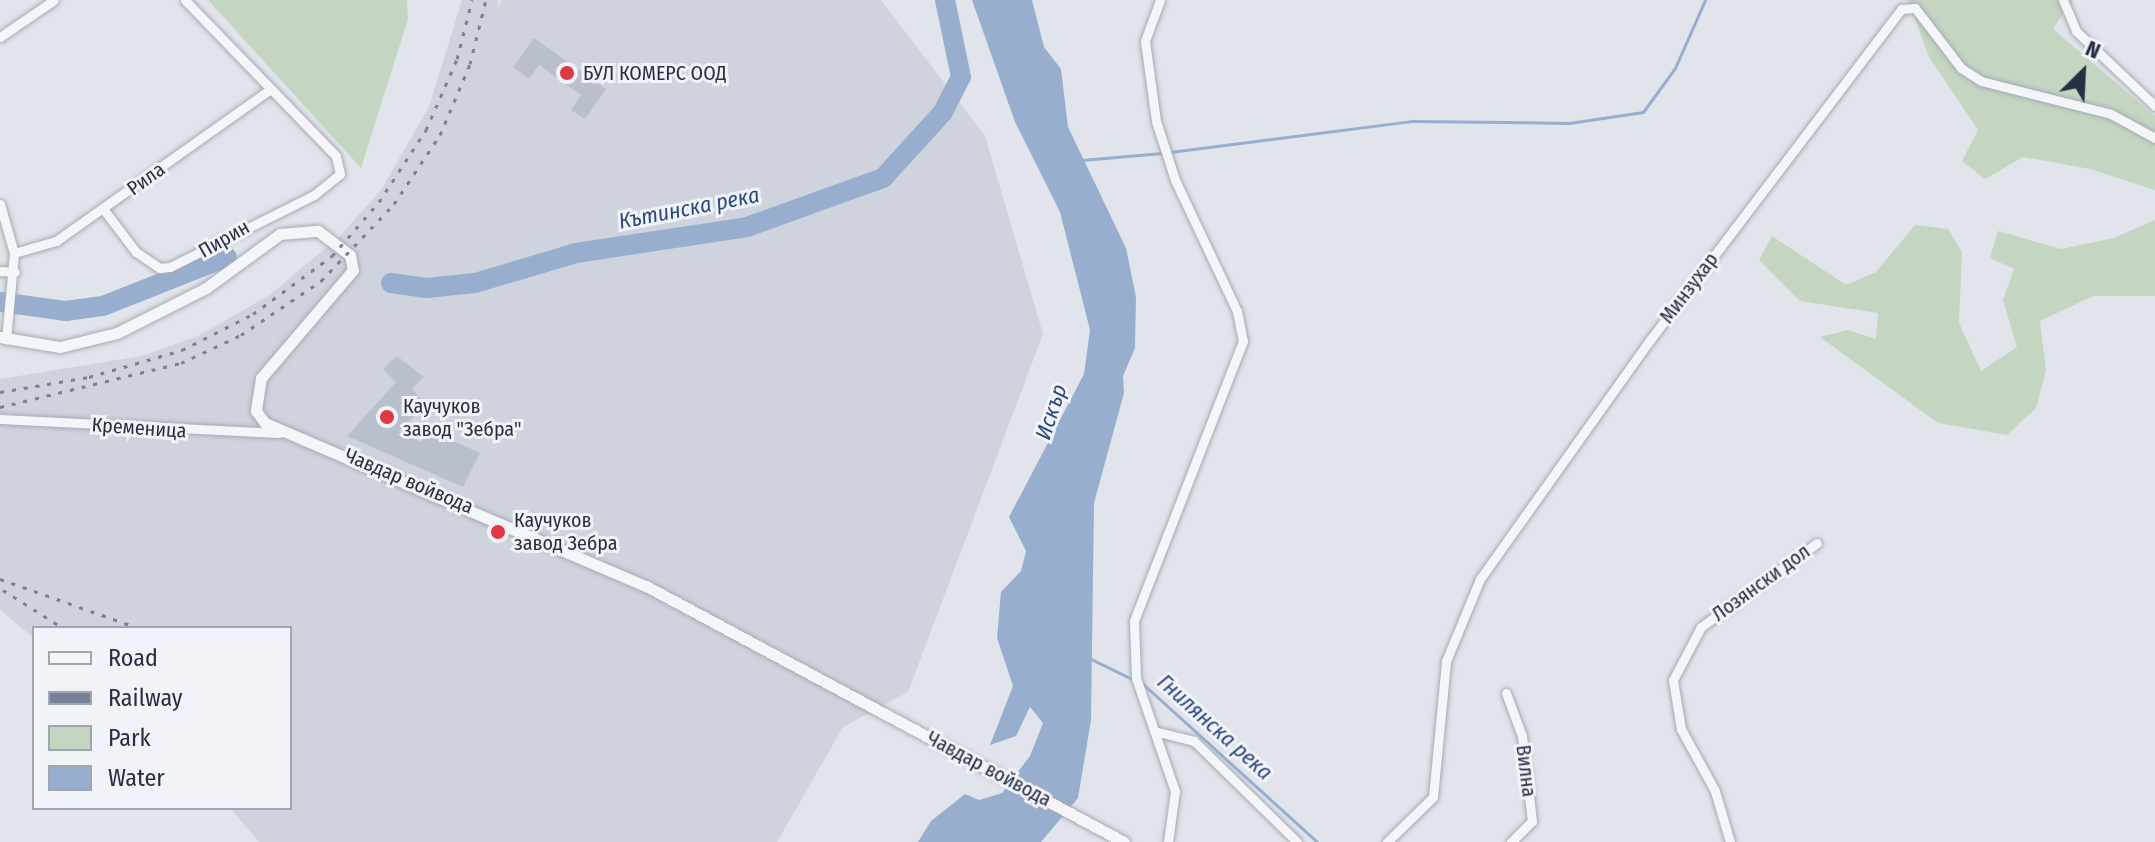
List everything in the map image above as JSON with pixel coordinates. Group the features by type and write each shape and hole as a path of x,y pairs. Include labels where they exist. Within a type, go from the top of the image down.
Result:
{"street":[{"path":"0,37 54,0"},
{"path":"185,0 269,90"},
{"path":"1160,0 1149,22 1145,66 1160,137 1167,161 1237,311 1243,341 1137,606 1133,652 1154,731 1175,791 1168,842"},
{"path":"2063,0 2076,31 2155,106"},
{"name":"Минзухар","path":"1387,842 1433,797 1446,661 1480,579 1650,340 1901,9 1915,8 1961,68 1981,81 2111,114 2155,138"},
{"name":"Пирин","path":"104,210 136,252 149,263 170,267 326,188 340,174 336,156 269,90"},
{"name":"Рила","path":"14,253 56,241 104,210 269,90"},
{"path":"0,204 14,253 15,272 11,312 3,339 60,347 117,333 180,304 280,234 318,231 341,245 353,270 261,378 256,411 279,433"},
{"path":"0,271 15,272"},
{"name":"Кременица","path":"0,419 279,433"},
{"name":"Чавдар войвода","path":"279,433 368,463 564,548 905,723 1124,842"},
{"name":"Лозянски дол","path":"1732,841 1715,791 1673,707 1673,680 1701,627 1817,543"},
{"name":"Вилна","path":"1506,693 1522,736 1532,821 1511,842"},
{"path":"1154,731 1194,741 1297,842"}],"shaded area":[{"path":"462,0 498,0 498,9 501,0 881,0 985,136 1043,334 908,692 843,727 777,842 259,842 232,810 292,810 292,626 32,626 32,636 0,610 0,423 14,413 0,414 0,379 142,356 198,336 271,294 340,236 381,190 429,107"}],"green space":[{"path":"208,0 407,0 408,19 361,168"},
{"path":"1908,0 2073,0 2053,29 2155,116 2155,190 2090,169 2023,157 1985,179 1962,161 1978,130 1929,57"},
{"path":"2155,220 2155,296 2093,296 2040,321 2046,370 2036,408 2007,435 1938,423 1820,337 1848,330 1876,339 1878,313 1800,301 1759,260 1772,236 1846,285 1876,272 1915,225 1948,229 1962,252 1959,323 1981,371 2017,347 2003,300 2014,269 1990,258 1998,231 2061,249 2114,238"}],"water":[{"path":"972,0 1032,0 1044,47 1061,69 1068,127 1126,248 1136,297 1135,348 1123,376 1124,393 1094,503 1091,720 1078,798 1041,842 918,842 931,821 965,794 979,800 1002,793 1030,756 1043,723 1030,707 1016,736 990,745 1013,686 997,638 1001,592 1021,571 1026,551 1009,517 1084,374 1090,330 1060,212 1015,122"}],"building":[{"name":"БУЛ КОМЕРС ООД","path":"534,38 606,89 585,119 571,110 581,95 539,65 529,79 513,67"},
{"name":"Каучуков завод \"Зебра\"","path":"397,356 424,377 412,389 426,405 399,431 421,442 427,429 480,453 463,487 347,436 396,382 383,369"}],"waterway":[{"name":"Кътинска река","path":"391,283 427,288 475,283 576,253 747,227 883,178 943,112 961,77 945,0"},
{"path":"1170,152 1413,121 1569,123 1643,112 1675,68 1705,0"},
{"path":"1082,160 1162,153"},
{"name":"Кътинска река","path":"0,302 66,311 103,306 227,257"},
{"name":"Гнилянска река","path":"1089,658 1132,679"},
{"name":"Гнилянска река","path":"1143,684 1317,842"}],"railway":[{"path":"0,392 89,377 182,350 253,314 332,256 379,202 426,130 457,59 472,0"},
{"path":"0,407 181,363 241,335 321,281 394,204 440,135 470,64 486,0"},
{"path":"0,579 132,626"},
{"path":"3,590 60,626"}],"place":[{"name":"БУЛ КОМЕРС ООД","path":"567,73"},
{"name":"Каучуков завод \"Зебра\"","path":"387,417"},
{"name":"Каучуков завод Зебра","path":"498,532"}],"water label":[{"name":"Искър","path":"1051,412"}]}
